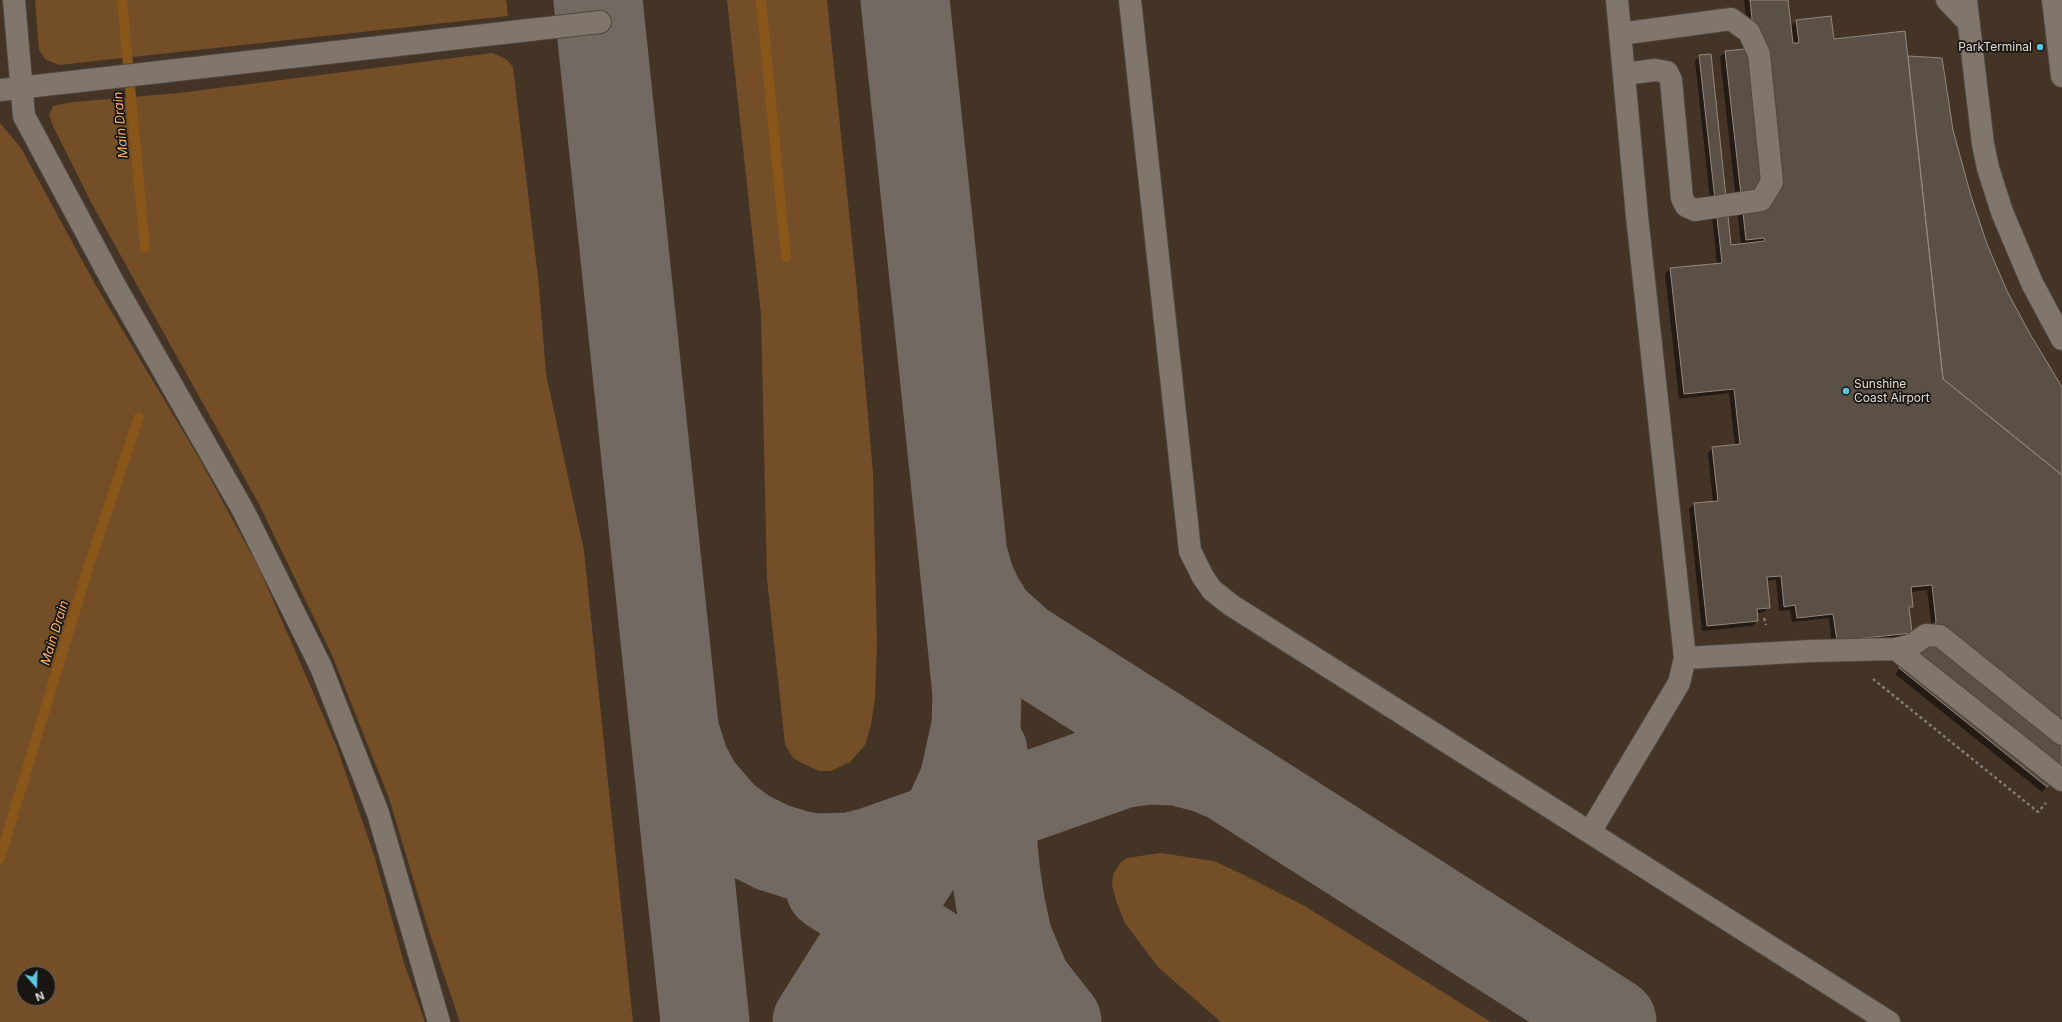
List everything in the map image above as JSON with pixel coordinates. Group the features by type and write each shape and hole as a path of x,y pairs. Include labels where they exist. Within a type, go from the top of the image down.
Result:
{"street":[{"path":"14,0 24,116 114,284 242,510 321,667 378,813 438,1022"},
{"path":"1130,0 1190,551 1203,577 1212,590 1231,605 1889,1022"},
{"path":"1590,832 1679,683 1685,658 1637,216 1617,0"},
{"path":"1947,0 1968,22"},
{"path":"1966,0 1988,168 2008,226 2032,282 2062,339"},
{"path":"2053,0 2062,76"},
{"path":"1620,34 1731,19 1749,32 1759,54 1772,182 1761,200 1695,210 1686,206 1682,198 1671,80 1667,72 1656,70 1624,74"},
{"path":"0,90 600,22"},
{"path":"1685,658 1896,649 1912,645 1926,635 1940,636 2062,734"},
{"path":"1896,649 2057,789"}],"path":[{"path":"1764,618 1770,654"},
{"path":"1868,674 2038,812 2057,789"}],"shaded area":[{"name":"Sunshine Coast Airport","path":"0,0 2062,0 2062,1022 0,1022"},
{"path":"35,0 506,0 508,16 59,65 46,60 39,50"},
{"path":"727,0 827,0 856,280 873,473 877,646 875,699 871,725 865,745 850,762 831,771 819,771 798,761 792,757 785,744 767,579 761,315"},
{"path":"492,53 506,59 513,67 539,286 546,374 584,551 633,1022 460,1022 427,925 389,798 332,655 259,504 92,204 49,115 53,106 73,102 179,93"},
{"path":"0,123 21,148 95,284 199,458 259,568 336,745 375,858 404,963 425,1022 0,1022"},
{"path":"1160,853 1214,861 1303,905 1491,1022 1221,1022 1158,967 1125,923 1117,903 1112,886 1113,875 1120,863 1127,858"}],"building":[{"name":"Sunshine Coast Airport","path":"1750,0 1788,0 1793,43 1799,43 1796,20 1831,16 1834,39 1905,31 1943,379 2062,475 2062,769 2047,787 1899,668 1936,622 1932,585 1911,587 1913,607 1909,607 1912,633 1837,641 1833,614 1797,618 1795,605 1784,607 1781,576 1767,577 1770,608 1757,609 1758,621 1707,626 1694,503 1718,501 1712,447 1740,444 1734,389 1684,394 1670,268 1722,263 1699,55 1711,54 1731,245 1765,241 1764,238 1746,240 1725,51 1755,48"},
{"path":"1908,56 1942,58 1953,130 1971,196 1987,244 2007,291 2030,334 2062,387 2062,475 1943,379"}],"waterway":[{"name":"Main Drain","path":"122,0 145,247"},
{"path":"761,0 786,257"},
{"name":"Main Drain","path":"0,858 88,568 139,417"}],"taxiway":[{"path":"598,0 705,1022"},
{"path":"817,1022 951,810 964,781 976,726 977,694 905,0"},
{"path":"964,559 970,580 991,619 1020,645 1612,1022"},
{"path":"677,739 685,764 698,788 724,818 746,834 772,847 797,855 816,858 851,857 871,852 1121,764 1148,760 1177,761 1208,769 1222,775"},
{"path":"983,752 996,875 1008,939 1027,984 1057,1022"},
{"path":"830,887 1044,1022"},
{"path":"862,1022 888,1013 937,1004 970,1005 998,1009 1028,1018"}],"place":[{"name":"ParkTerminal","path":"2040,47"},
{"name":"Sunshine Coast Airport","path":"1846,391"}]}
